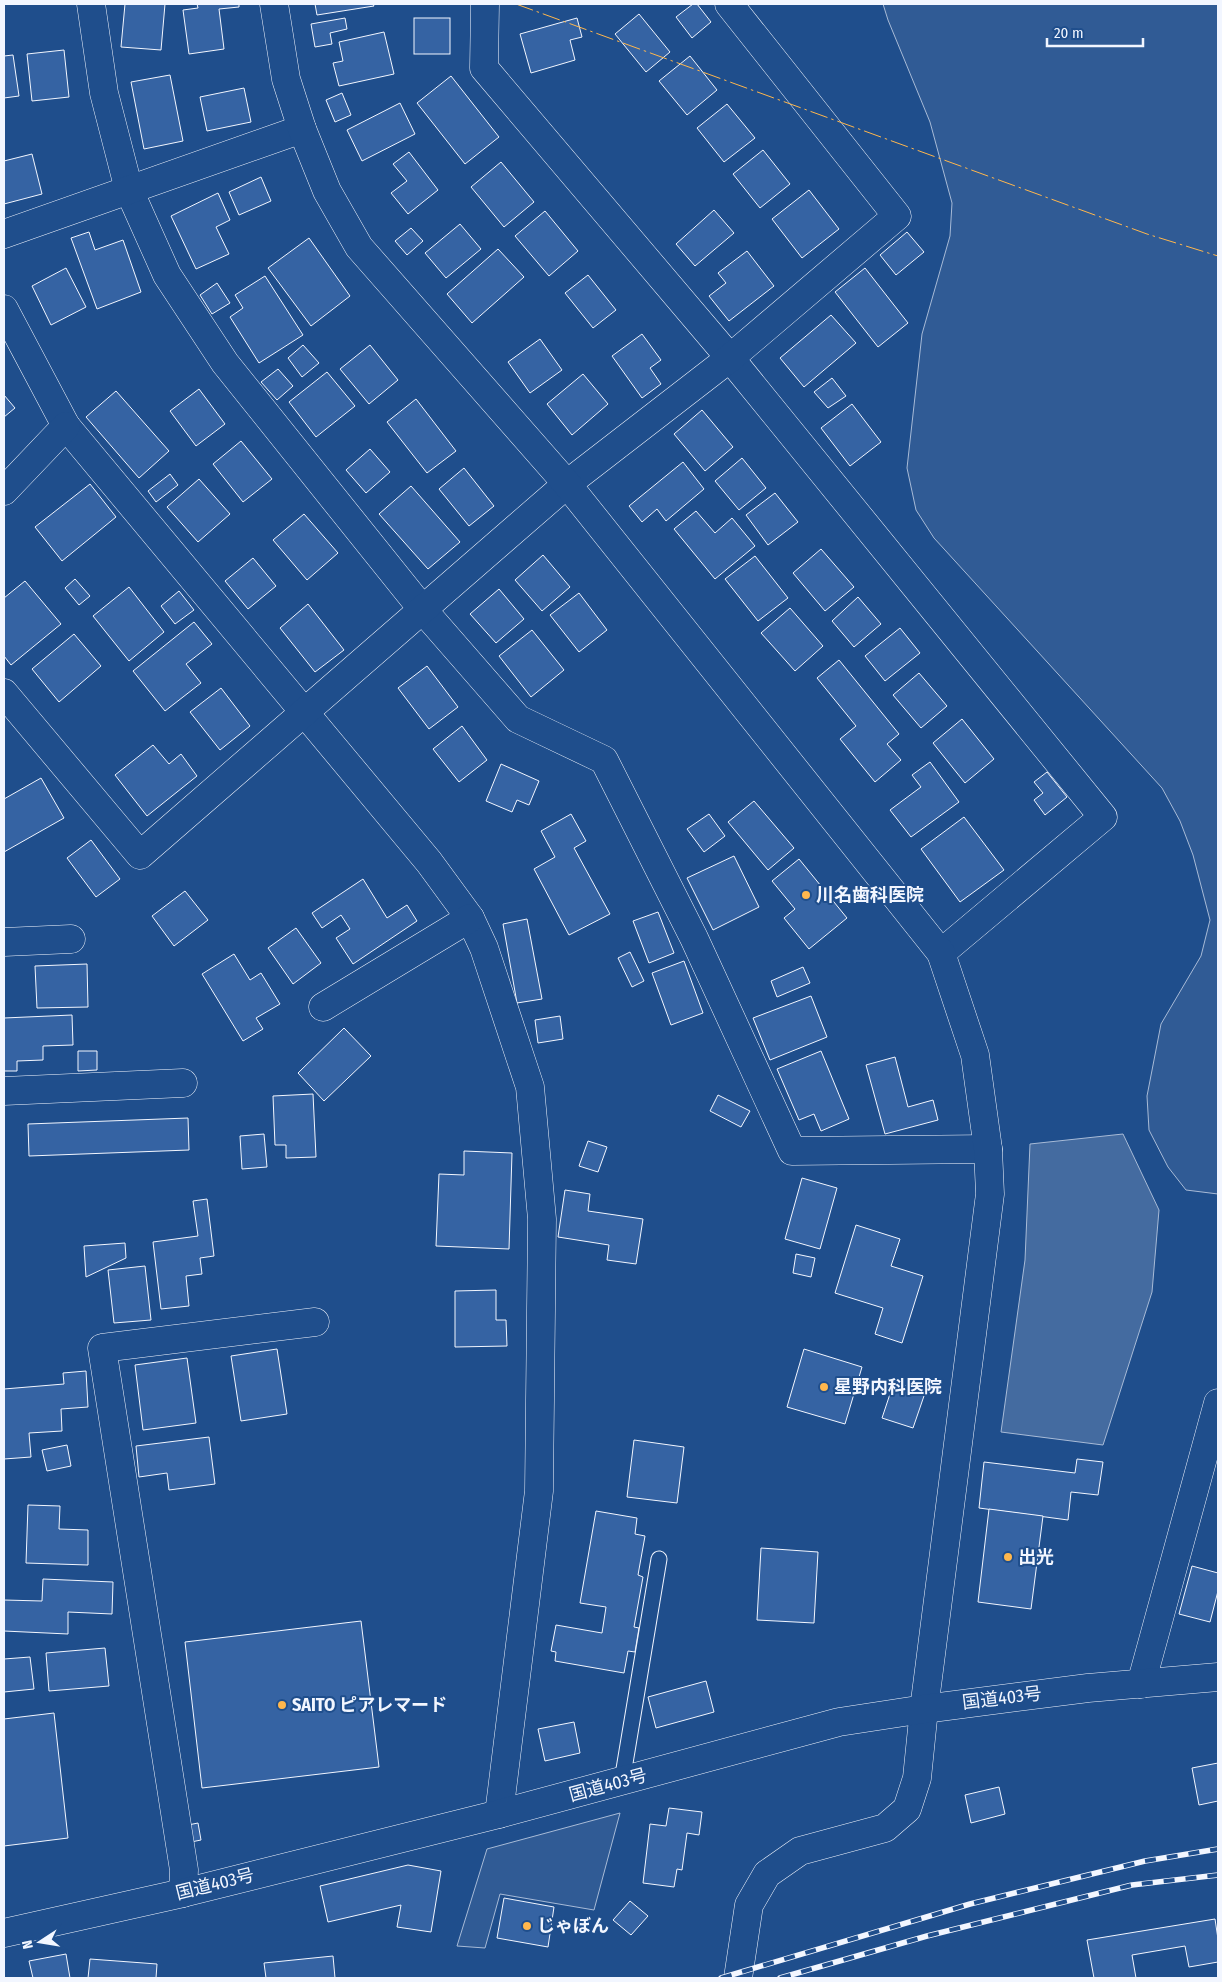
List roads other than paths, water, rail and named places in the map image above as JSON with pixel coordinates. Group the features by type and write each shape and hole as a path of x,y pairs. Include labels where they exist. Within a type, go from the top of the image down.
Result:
{"main road":[{"path":"91,4 104,93 128,190 167,275 225,364 423,610 518,719 604,760 694,938 792,1151 988,1150"},
{"path":"274,4 286,79 302,129 327,191 359,247 568,484 941,953 975,1055 988,1150 990,1194 924,1708 917,1778 907,1809 886,1828 800,1851 767,1874 750,1904 738,1978"},
{"path":"485,4 484,68 730,358 1103,817 941,953"},
{"path":"4,693 140,855 568,484 730,358 897,216 729,4"},
{"path":"4,234 302,129"},
{"path":"4,309 66,426 429,862 470,918 484,948 530,1087 542,1220 539,1491 499,1814"},
{"path":"4,491 66,426"},
{"path":"324,1007 470,918"},
{"path":"4,942 71,939"},
{"path":"4,1091 184,1083"},
{"path":"183,1892 184,1870 102,1348 315,1322"},
{"path":"1141,1684 1218,1403"},
{"name":"国道403号","path":"4,1934 499,1814 839,1722 924,1708 1088,1688 1218,1677"}],"lane":[{"path":"622,1781 659,1559"}],"railway":[{"path":"721,1978 970,1904 1145,1861 1218,1849"},
{"path":"780,1978 927,1936 1132,1885 1218,1875"}],"place":[{"name":"川名歯科医院","path":"806,895"},
{"name":"星野内科医院","path":"824,1387"},
{"name":"出光","path":"1008,1557"},
{"name":"SAITO ピアレマード","path":"282,1705"},
{"name":"じゃぼん","path":"527,1926"}]}
